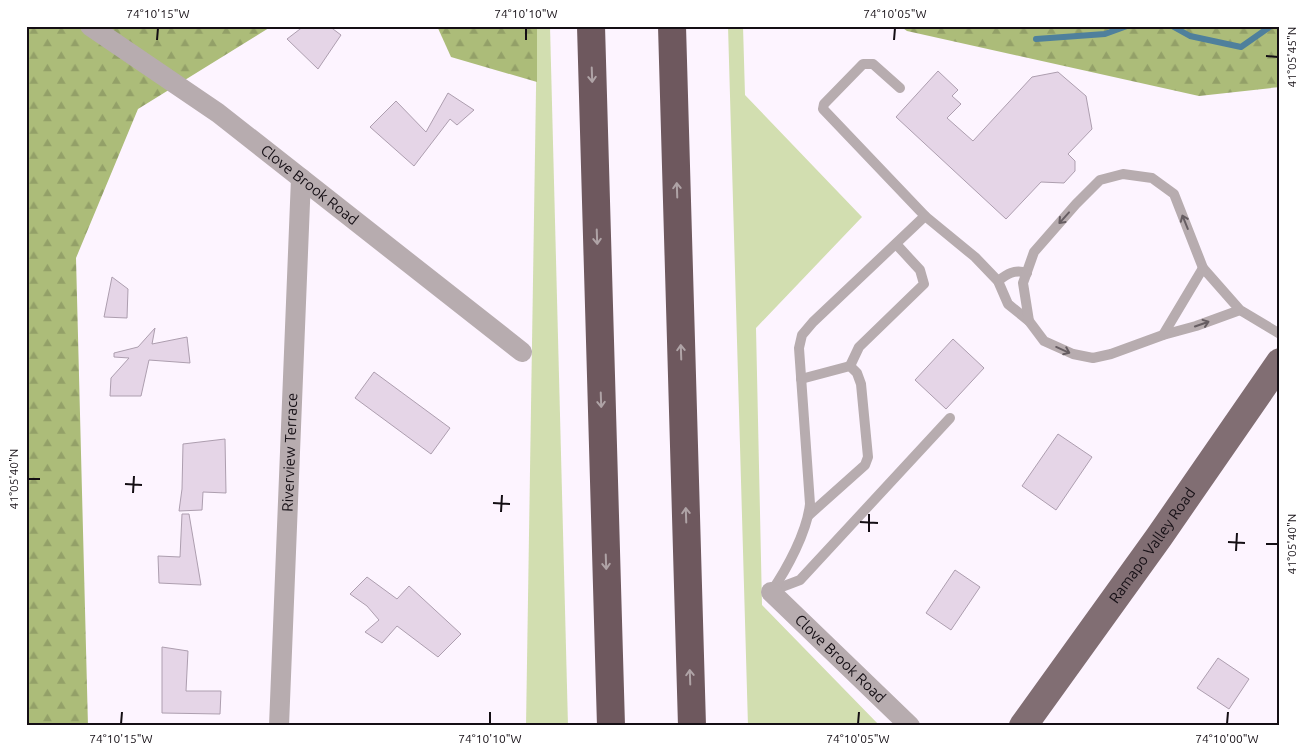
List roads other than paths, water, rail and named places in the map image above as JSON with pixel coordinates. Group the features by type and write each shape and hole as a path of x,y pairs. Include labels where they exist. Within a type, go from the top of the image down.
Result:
{"highway":[{"path":"591,26 611,726"},
{"path":"672,26 692,726"}],"main road":[{"name":"Ramapo Valley Road","path":"1023,726 1159,537 1280,362"}],"street":[{"name":"Clove Brook Road","path":"90,26 218,113 522,352"},
{"name":"Riverview Terrace","path":"278,726 301,178"},
{"name":"Clove Brook Road","path":"770,592 910,726"}],"lane":[{"path":"900,88 873,64 863,64 824,104 823,109 925,216 975,257 998,281 1008,304 1029,321 1044,341 1073,354 1093,358 1111,354 1240,310"},
{"path":"1029,321 1023,283 1034,252 1100,180 1123,174 1152,178 1174,194 1203,268 1240,310 1280,334"},
{"path":"770,592 784,573 809,515 810,504 801,379 800,348 802,334 925,216"},
{"path":"801,379 850,366 860,347 924,284 920,270 896,244"},
{"path":"1163,335 1203,268"},
{"path":"998,281 1010,272 1020,270 1027,273"},
{"path":"809,515 865,465 868,457 861,384 857,373 850,366"},
{"path":"770,592 800,580 950,418"}],"waterway":[{"path":"1036,39 1105,34 1127,26"},
{"path":"1172,26 1190,36 1241,47 1271,26"}]}
